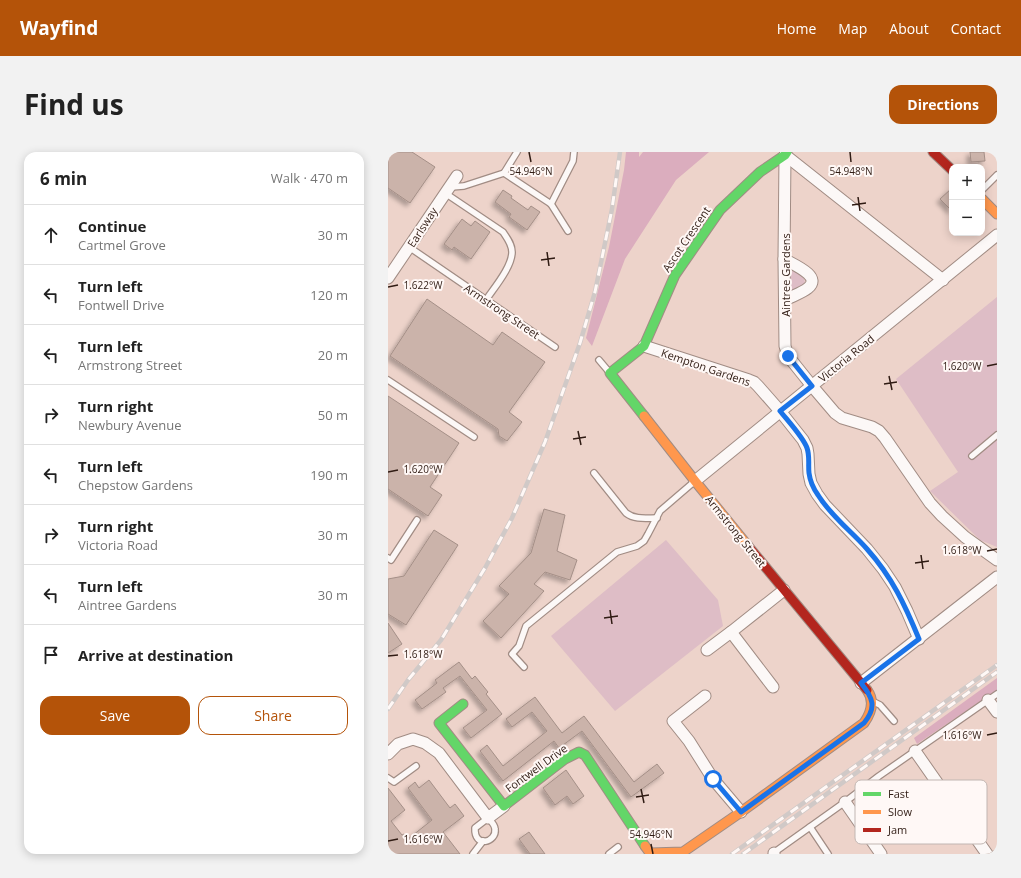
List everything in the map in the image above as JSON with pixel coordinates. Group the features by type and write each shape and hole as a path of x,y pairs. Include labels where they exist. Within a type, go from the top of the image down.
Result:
{"street":[{"path":"933,152 949,167"},
{"path":"786,154 943,280"},
{"name":"Aintree Gardens","path":"786,154 784,260 786,351 788,356 835,414 842,418 872,427 879,431 930,503 965,537 997,560"},
{"name":"Ascot Crescent","path":"610,373 644,346 675,274 720,210 760,172 786,154"},
{"name":"Earlsway","path":"388,278 457,176"},
{"path":"983,200 997,214"},
{"name":"Victoria Road","path":"695,481 997,235"},
{"path":"784,260 807,271 812,280 811,285 808,288 785,300"},
{"name":"Kempton Gardens","path":"644,346 749,380 758,386 803,440 807,448 809,474 817,494 825,505 867,549 883,569 895,587 919,639"},
{"name":"Armstrong Street","path":"610,373 695,481 870,693 872,701"},
{"path":"861,683 997,577"},
{"path":"707,650 784,590"},
{"path":"731,632 773,687"},
{"path":"704,696 673,721 689,741 713,779 741,812"},
{"path":"993,697 997,712"},
{"name":"Fontwell Drive","path":"463,704 439,723 504,806 565,759 578,752 585,755 650,853 683,852 864,723 871,712 872,701"},
{"path":"388,754 398,744 413,739 425,743 439,753 488,818 504,806"},
{"path":"915,751 935,780"},
{"path":"845,802 855,816"},
{"path":"874,844 881,854"},
{"path":"980,844 987,854"}],"lane":[{"path":"447,190 504,173 517,152"},
{"path":"551,204 573,161 574,152"},
{"path":"504,173 551,204 568,231"},
{"path":"985,187 997,174"},
{"path":"447,190 503,232 509,241 512,252 509,265 486,300"},
{"name":"Armstrong Street","path":"409,247 556,348"},
{"name":"Armstrong Street","path":"599,360 610,373"},
{"path":"388,380 474,437"},
{"path":"972,456 997,435"},
{"path":"594,473 626,513 631,517 657,518"},
{"path":"524,667 512,654 519,646 526,626 617,552 637,546 644,541 660,511 695,481"},
{"path":"388,558 391,560 417,520"},
{"path":"874,780 993,697"},
{"path":"872,701 880,706 894,721"},
{"path":"388,778 394,782 416,766"},
{"path":"773,854 855,794"},
{"path":"488,818 494,825 495,834 490,839 483,841 478,840 476,836 476,828 488,818"},
{"path":"810,827 828,854"},
{"path":"473,854 483,841"},
{"path":"609,854 618,847"}],"shaded area":[{"path":"626,152 639,152 639,157 643,152 709,152 676,180 625,259 592,346 586,338 609,247 624,170"},
{"path":"794,268 803,275 805,283 799,288 788,292 788,271"},
{"path":"997,297 997,547 980,540 930,491 958,472 896,379"},
{"path":"666,540 718,600 723,626 615,711 551,636"},
{"path":"997,678 997,690 917,744 914,738"}],"building":[{"path":"388,152 412,152 435,167 410,203 388,188"},
{"path":"970,152 984,152 985,161 971,162"},
{"path":"503,190 512,196 511,198 528,210 531,206 540,212 527,230 509,217 511,214 495,202"},
{"path":"949,191 949,208 940,199"},
{"path":"462,219 471,226 475,221 490,232 471,259 454,247 452,250 444,244"},
{"path":"427,299 493,345 502,332 545,362 509,412 522,422 507,441 499,436 498,429 390,356"},
{"path":"388,396 459,443 430,487 442,495 428,516 388,489"},
{"path":"544,509 565,515 557,551 577,560 570,580 545,572 534,584 544,591 501,638 483,621 509,594 499,586 531,553"},
{"path":"434,530 458,545 406,625 388,614 388,579 404,576"},
{"path":"388,623 402,644 388,653"},
{"path":"459,662 472,679 475,676 488,692 486,694 502,714 471,738 463,728 487,710 460,676 443,688 446,692 422,709 415,700 437,683 435,680"},
{"path":"535,697 562,733 584,716 634,782 657,764 664,773 631,797 582,731 559,748 554,741 503,781 480,751 487,745 503,766 547,731 532,712 512,727 506,719"},
{"path":"566,770 584,796 573,804 567,796 555,805 543,788"},
{"path":"429,780 450,808 455,804 464,816 443,832 460,854 388,854 388,788 405,810 391,821 402,835 404,834 408,839 432,820 408,788 415,782 419,788"},
{"path":"529,832 545,854 530,854 519,839"}],"railway":[{"path":"388,709 408,680 441,640 485,568 512,518 545,442 580,343 595,292 612,209 620,152"},
{"path":"732,854 997,665"},
{"path":"743,854 997,672"}],"traffic: fast":[{"path":"644,416 610,373 644,346 675,275 720,210 760,172 785,155 787,152"},
{"path":"463,704 439,723 504,806 565,759 579,752 585,755 645,846"}],"traffic: slow":[{"path":"983,200 997,214"},
{"path":"644,416 748,546"},
{"path":"645,846 650,853 683,852 741,812 864,723 869,715 871,707 871,698 867,690"}],"traffic: jam":[{"path":"933,152 949,167"},
{"path":"748,546 867,690"}],"route":[{"path":"713,779 741,812 864,723 871,712 872,701 870,693 861,683 919,639 895,587 883,569 867,549 825,505 817,494 809,474 807,448 803,440 780,411 812,386 788,356"}]}
